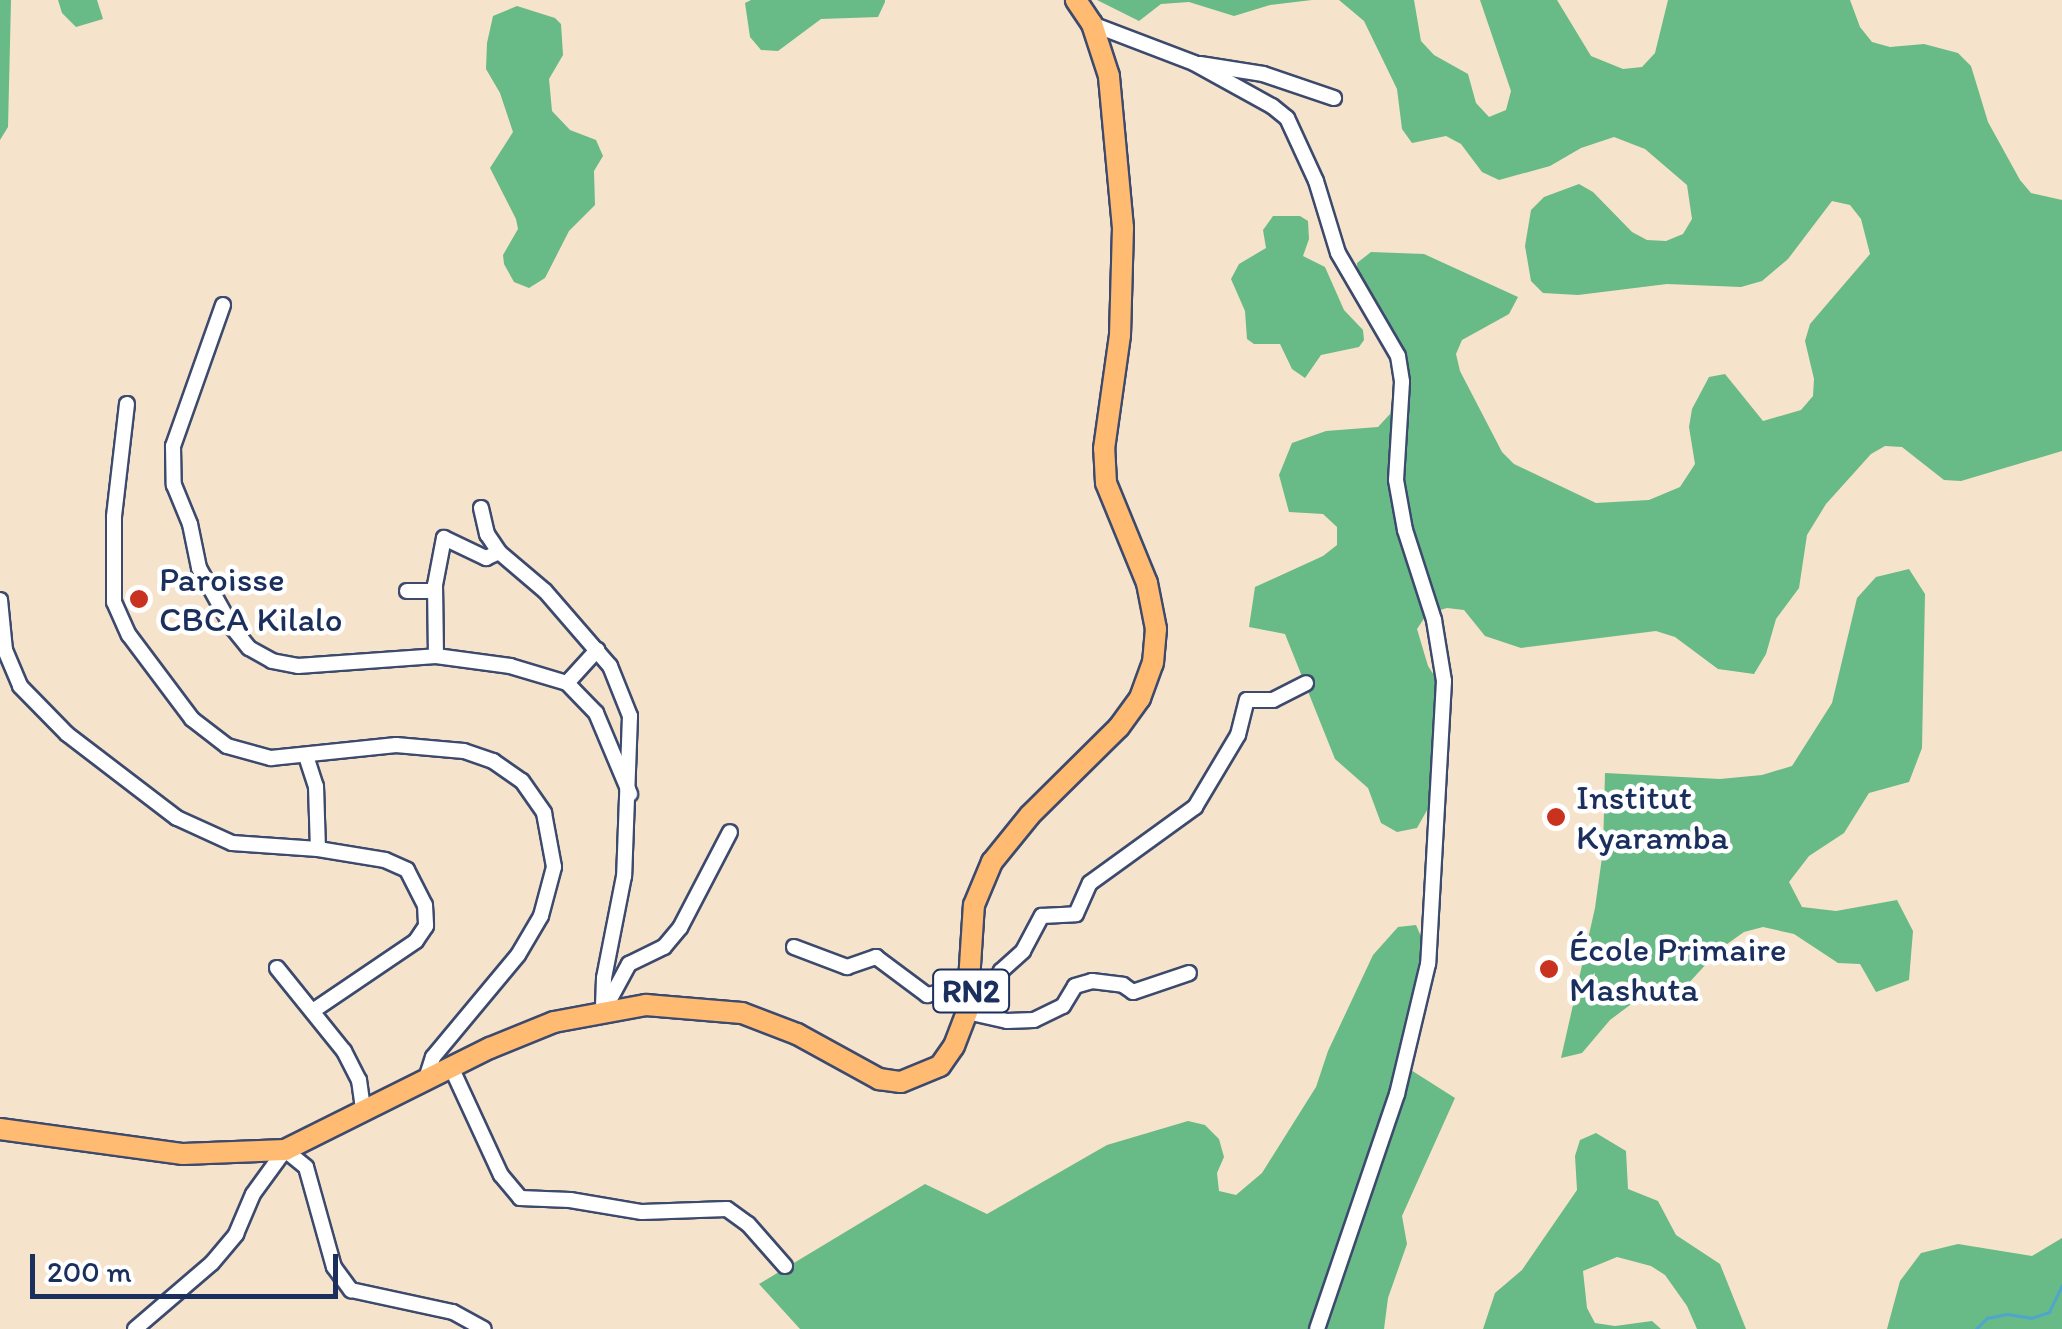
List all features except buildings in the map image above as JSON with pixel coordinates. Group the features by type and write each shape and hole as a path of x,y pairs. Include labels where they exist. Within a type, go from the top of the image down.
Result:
{"highway":[{"name":"RN2","path":"0,1129 182,1154 285,1150 451,1067 554,1022 646,1005 742,1013 797,1034 879,1079 901,1082 940,1066 954,1046 967,1012 972,984 974,904 992,862 1030,814 1118,727 1140,698 1154,664 1156,629 1146,583 1106,483 1104,450 1120,335 1123,228 1109,76 1092,24 1076,0"}],"street":[{"path":"1092,24 1194,63 1272,106 1296,129 1338,253 1398,356 1402,382 1396,480 1406,530 1434,620 1444,681 1428,964 1398,1094 1317,1329"},
{"path":"1194,63 1263,74 1334,98"},
{"path":"223,305 173,446 174,485 190,524 199,568 213,598 250,648 272,661 298,666 436,656 510,666 567,683 596,714 630,794"},
{"path":"127,404 114,517 113,585 120,618 177,703 209,734 249,755 306,756 396,745 464,751 493,762 522,781 544,813 554,867 542,916 518,955 433,1058 426,1079"},
{"path":"481,508 487,534 499,552 544,591 598,650 623,690 630,716 630,794 618,922 604,978 604,1012"},
{"path":"436,656 435,591 444,538 486,558 499,552"},
{"path":"406,591 435,591"},
{"path":"0,600 10,668 20,686 68,734 203,833 268,848 318,849 385,860 406,870 420,888 426,926 391,962 314,1010"},
{"path":"567,683 598,650"},
{"path":"967,1012 991,994 1000,971 1023,952 1042,916 1076,914 1090,883 1195,807 1238,735 1247,700 1273,700 1306,683"},
{"path":"306,756 316,786 318,849"},
{"path":"604,1012 629,964 664,947 680,928 692,897 730,832"},
{"path":"684,880 692,897"},
{"path":"794,947 847,967 876,957 927,995 972,984"},
{"path":"277,968 314,1010 359,1080 363,1110"},
{"path":"967,1012 1008,1021 1034,1020 1063,1006 1075,986 1092,981 1123,985 1133,992 1189,973"},
{"path":"451,1067 468,1113 501,1175 520,1198 570,1200 642,1212 727,1209 748,1224 784,1266"},
{"path":"135,1329 212,1264 236,1234 252,1194 285,1150 306,1167 334,1267 352,1290 453,1312 484,1329"}],"green space":[{"path":"0,0 11,0 8,127 0,140"},
{"path":"58,0 97,0 103,19 76,27 62,13"},
{"path":"1097,0 1312,0 1270,5 1234,16 1189,2 1161,4 1139,21"},
{"path":"1339,0 1414,0 1421,41 1434,55 1468,74 1476,103 1489,117 1506,110 1511,91 1480,0 1557,0 1591,56 1623,69 1642,67 1655,53 1668,0 1850,0 1860,27 1872,42 1890,47 1924,44 1958,53 1971,66 1988,122 2020,180 2031,193 2062,200 2062,451 1961,481 1944,480 1902,447 1885,446 1871,454 1826,504 1807,535 1799,588 1776,619 1766,654 1754,674 1718,669 1675,637 1656,631 1521,648 1485,636 1464,610 1447,608 1427,614 1417,629 1428,666 1441,686 1435,796 1417,828 1397,832 1381,823 1368,788 1335,759 1285,634 1249,627 1255,587 1323,556 1337,545 1337,527 1323,514 1289,512 1279,475 1292,443 1326,431 1378,427 1390,414 1396,378 1386,325 1358,280 1357,263 1371,252 1424,254 1518,297 1509,314 1462,340 1456,354 1460,371 1502,452 1514,464 1596,503 1649,500 1680,487 1695,464 1689,427 1692,409 1709,377 1725,374 1763,421 1801,410 1813,396 1814,379 1805,341 1810,324 1870,254 1861,219 1850,205 1832,201 1788,259 1762,281 1741,287 1667,284 1578,295 1543,293 1531,281 1525,246 1531,210 1544,197 1579,184 1593,192 1632,232 1647,240 1666,241 1683,234 1692,219 1687,185 1645,149 1614,137 1581,148 1550,166 1499,180 1482,172 1461,144 1446,136 1412,143 1402,129 1397,89 1364,21"},
{"path":"885,2 878,17 821,19 778,51 761,50 750,37 745,3"},
{"path":"517,6 555,18 561,24 563,55 549,79 552,111 570,130 596,140 603,156 594,171 595,205 569,231 545,278 529,288 514,282 504,264 503,255 518,229 490,168 513,132 500,93 486,69 487,43 493,16"},
{"path":"1273,216 1300,216 1308,221 1309,239 1303,256 1325,267 1344,310 1363,330 1364,340 1359,347 1321,355 1305,378 1292,369 1280,344 1254,344 1247,339 1245,311 1231,279 1239,264 1266,248 1263,230"},
{"path":"1909,569 1925,594 1922,748 1909,782 1869,793 1844,833 1809,856 1789,882 1802,907 1836,911 1897,900 1913,931 1909,980 1876,992 1860,964 1838,963 1794,934 1763,927 1744,932 1720,949 1686,986 1634,1002 1610,1020 1582,1053 1561,1058 1595,908 1603,850 1605,773 1720,779 1762,775 1792,766 1832,703 1857,598 1876,577"},
{"path":"1416,925 1423,941 1402,1046 1403,1065 1455,1098 1402,1216 1407,1244 1388,1298 1384,1329 800,1329 759,1284 925,1184 987,1214 1107,1145 1188,1121 1205,1125 1219,1139 1224,1157 1217,1173 1219,1191 1236,1195 1262,1173 1316,1087 1328,1051 1373,955 1398,927"},
{"path":"1596,1133 1626,1151 1628,1189 1658,1201 1676,1235 1720,1264 1746,1329 1697,1329 1687,1306 1665,1275 1651,1266 1617,1257 1583,1271 1587,1308 1595,1323 1615,1326 1652,1321 1661,1329 1483,1329 1495,1293 1522,1270 1577,1190 1575,1156 1580,1140"},
{"path":"2062,1238 2062,1329 1887,1329 1900,1281 1921,1253 1958,1244 2032,1256"}],"waterway":[{"path":"1976,1329 1987,1318 2007,1314 2031,1318 2049,1312 2062,1285"}],"place":[{"name":"Paroisse CBCA Kilalo","path":"139,599"},
{"name":"Institut Kyaramba","path":"1556,817"},
{"name":"École Primaire Mashuta","path":"1549,969"}]}
